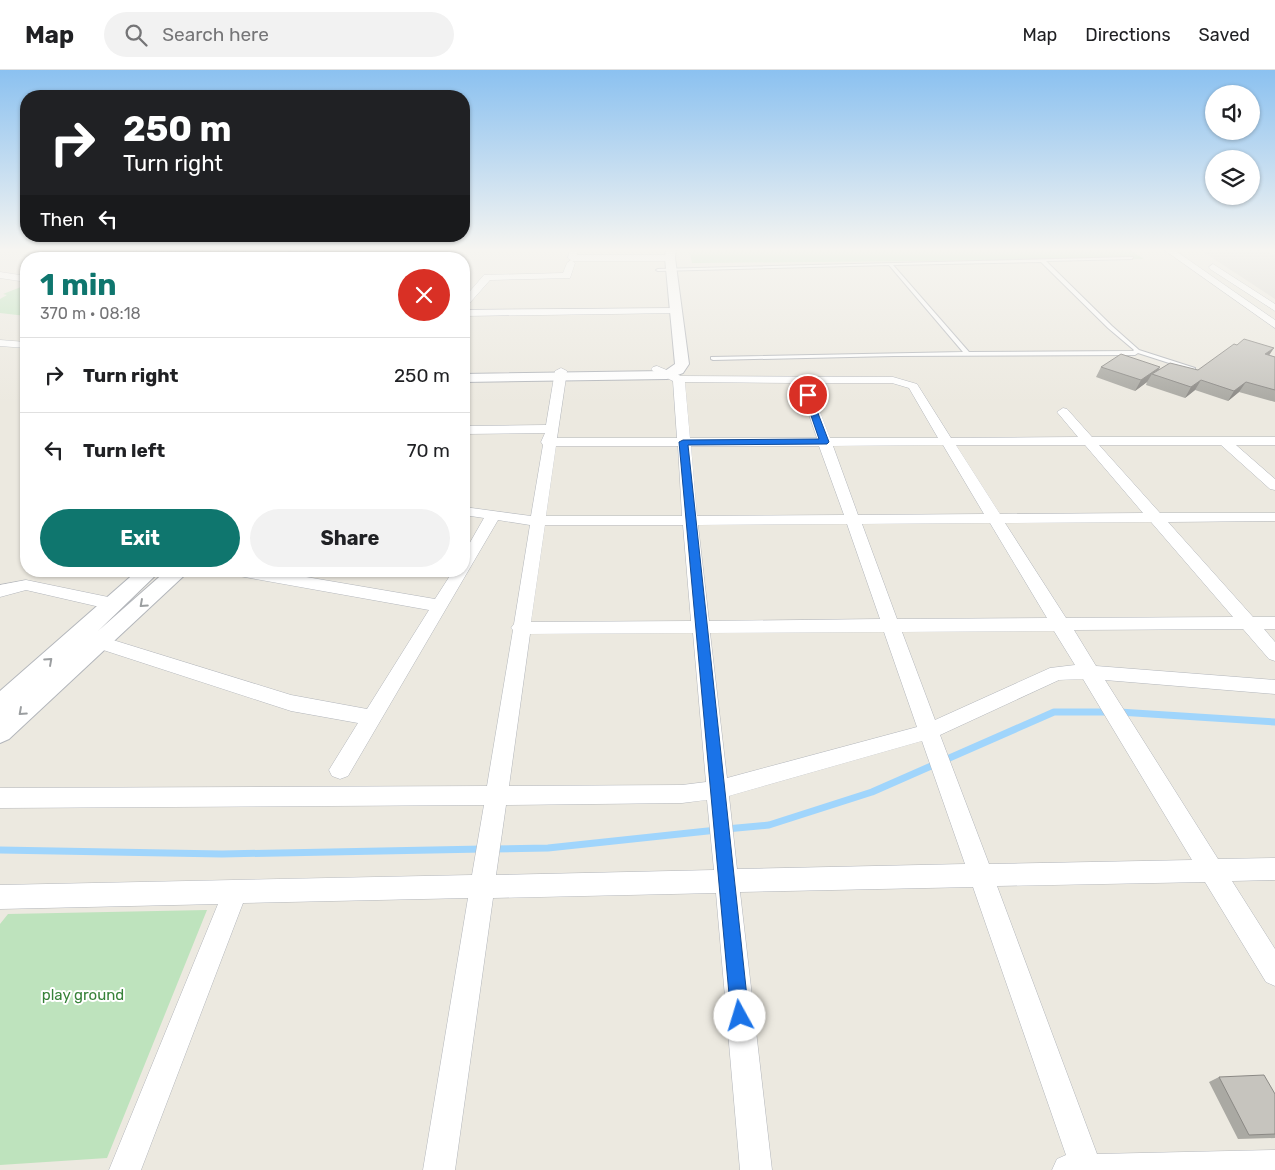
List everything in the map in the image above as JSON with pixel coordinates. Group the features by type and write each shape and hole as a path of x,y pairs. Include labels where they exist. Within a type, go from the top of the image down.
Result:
{"street":[{"path":"663,300 663,321 674,347"},
{"path":"674,300 678,316 674,347 666,364 683,442 756,1170"},
{"path":"1240,300 1275,325"},
{"path":"1263,300 1275,308"},
{"path":"470,313 663,321 678,316"},
{"path":"0,343 20,345"},
{"path":"0,353 20,346"},
{"path":"470,371 893,380 913,386 1275,973"},
{"path":"470,378 560,374"},
{"path":"439,1170 536,521 560,374"},
{"path":"802,379 1087,1170"},
{"path":"1063,412 1275,654"},
{"path":"470,430 683,442 1275,441"},
{"path":"1224,441 1275,486"},
{"path":"470,513 536,521 1275,517"},
{"path":"470,556 493,516"},
{"path":"0,706 143,577"},
{"path":"0,732 172,577"},
{"path":"273,577 440,606"},
{"path":"340,770 457,577"},
{"path":"0,591 26,585 113,604"},
{"path":"520,628 1275,622"},
{"path":"100,642 291,703 372,718"},
{"path":"0,798 682,794 718,797 902,740 932,740 1057,673 1089,672 1275,687"},
{"path":"0,897 236,892 726,870 981,876 1275,869"},
{"path":"124,1170 236,892"},
{"path":"1068,1170 1275,1166"}],"lane":[{"path":"921,300 968,354"},
{"path":"1084,300 1136,351 1193,369"},
{"path":"713,358 1135,353 1136,351"}],"green space":[{"path":"0,300 20,300 20,315 0,313"},
{"name":"play ground","path":"207,910 107,1158 0,1165 0,924 8,914"}],"building":[{"path":"1244,339 1274,348 1265,354 1275,357 1275,390 1246,382 1234,391 1201,380 1191,387 1152,374 1170,363 1198,370"},
{"path":"1121,354 1160,367 1141,380 1101,367"},
{"path":"1264,1075 1275,1094 1275,1134 1249,1135 1219,1077"}],"waterway":[{"path":"726,829 769,825 872,792 1054,712 1109,712"},
{"path":"1119,712 1275,722"},
{"path":"492,849 548,848 717,830"},
{"path":"0,850 222,854 483,849"}],"route":[{"path":"740,1016 683,442 824,442 808,395"}]}
